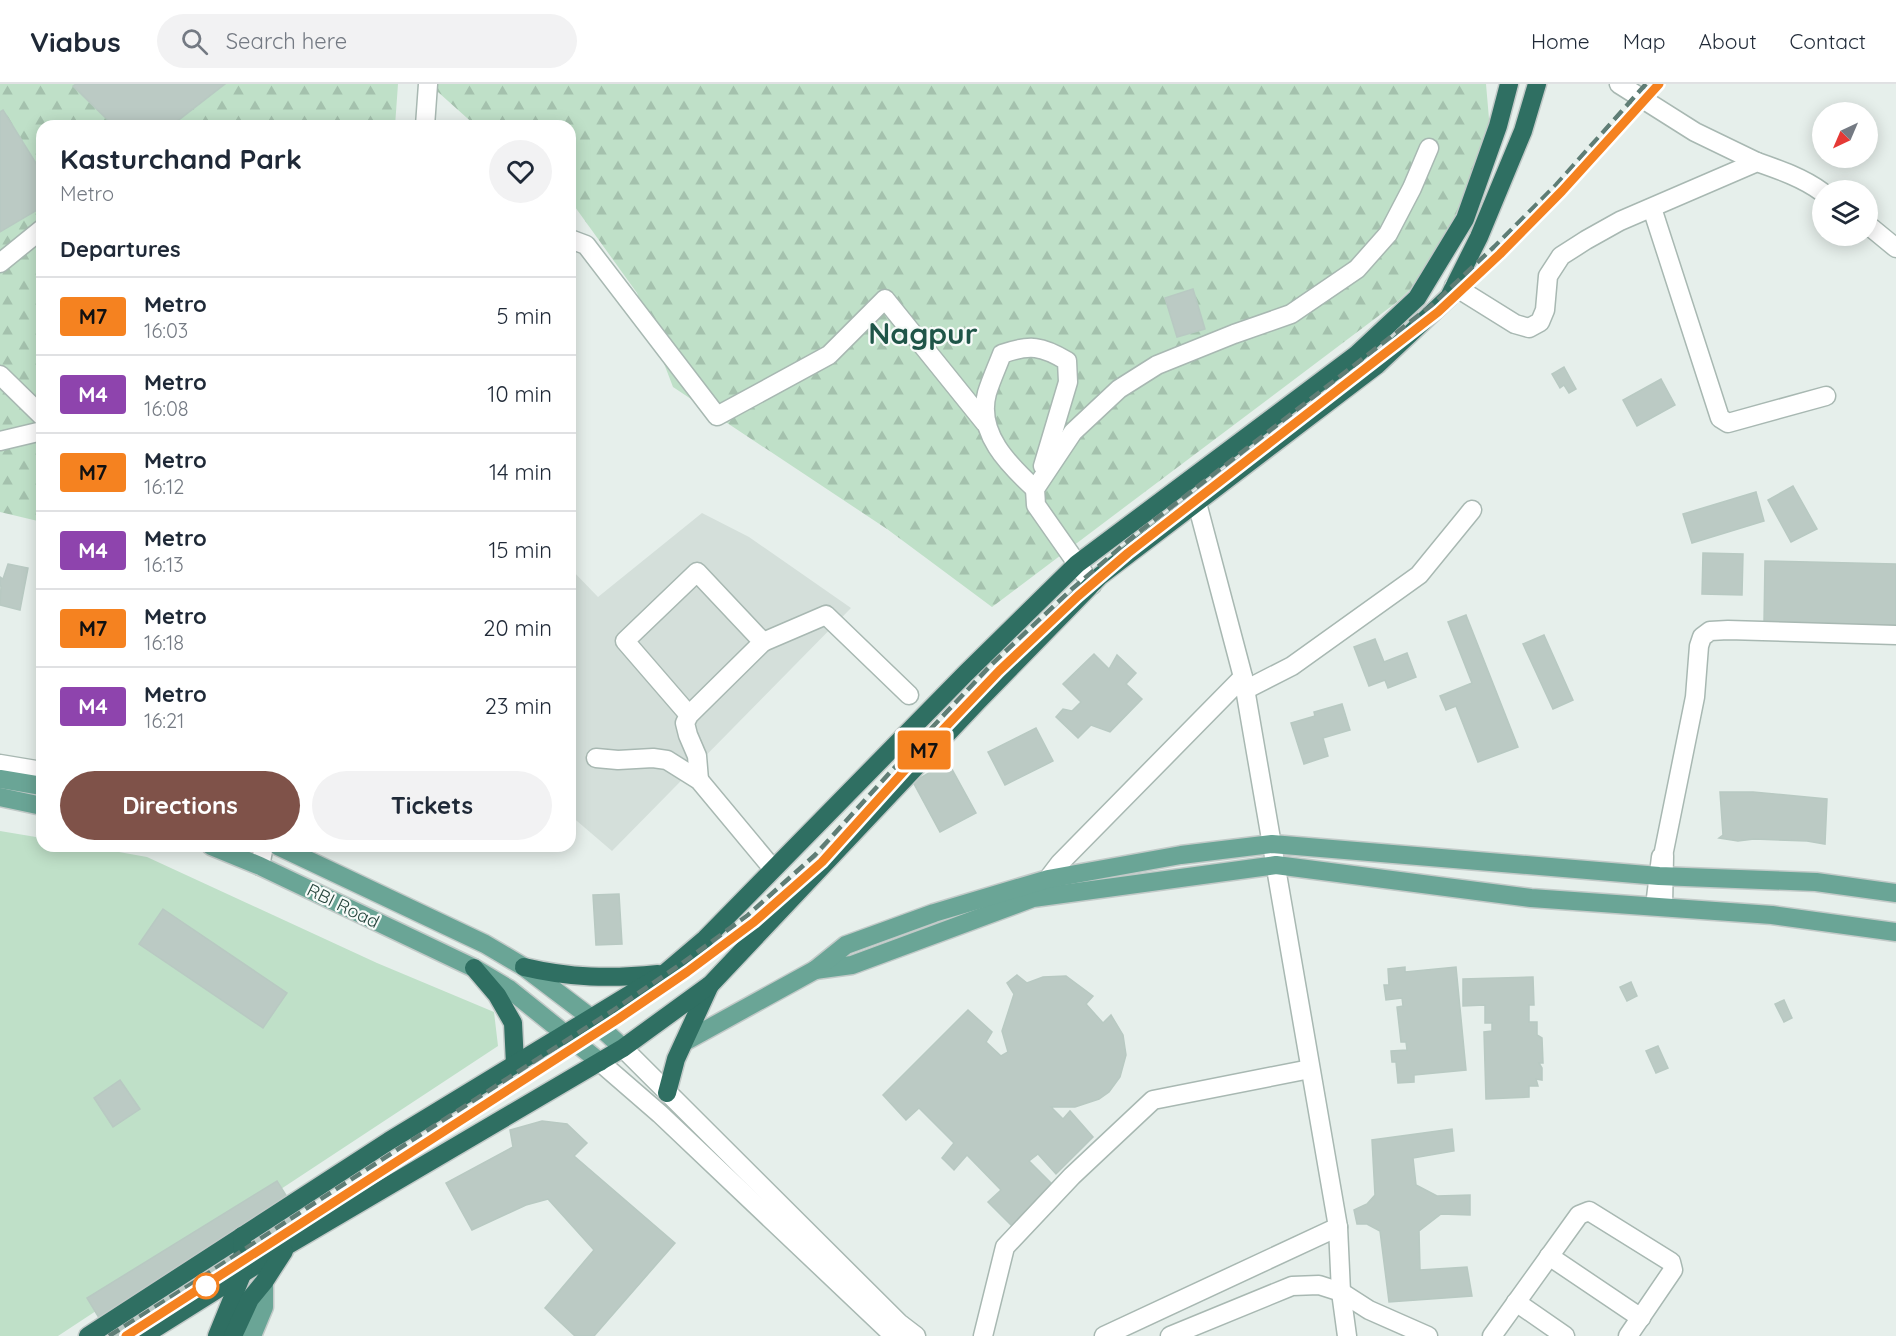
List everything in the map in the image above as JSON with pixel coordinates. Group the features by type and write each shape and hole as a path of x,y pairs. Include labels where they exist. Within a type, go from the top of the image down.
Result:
{"highway":[{"path":"88,1336 388,1142 665,973 705,939 966,673 1077,564 1356,355 1417,298 1466,219 1498,126 1509,84"},
{"path":"143,1336 243,1272 623,1048 711,984 978,701 1100,576 1377,365 1449,297 1479,237 1523,131 1537,84"},
{"path":"524,967 553,974 584,977 622,978 665,973"},
{"path":"474,968 497,995 513,1023 515,1064"},
{"path":"667,1093 676,1059 711,984"},
{"path":"231,1334 243,1272 242,1236"},
{"path":"231,1334 281,1250"}],"main road":[{"path":"0,779 36,785"},
{"path":"0,797 36,805"},
{"path":"684,1042 815,970 846,945 934,913 1048,879 1181,855 1272,844 1662,877 1816,882 1896,893"},
{"name":"RBI Road","path":"226,852 260,866 474,968 509,989 600,1062"},
{"path":"291,852 485,944 524,967 592,1019 623,1048"},
{"path":"815,970 852,965 1033,898 1275,865 1549,899 1772,915 1896,932"},
{"path":"1549,899 1555,868"}],"street":[{"path":"425,120 428,84"},
{"path":"1619,84 1695,132 1812,186"},
{"path":"1037,486 1073,432 1119,389 1156,366 1234,334 1291,314 1357,269 1388,234 1412,188 1429,148"},
{"path":"1454,286 1515,324 1529,328 1540,322 1545,310 1548,276 1561,256 1603,231 1757,162"},
{"path":"1652,208 1720,418 1728,423 1826,396"},
{"path":"1878,233 1896,248"},
{"path":"0,263 36,234"},
{"path":"576,241 585,245 717,416 829,355 885,299 985,423 993,441 1011,467 1037,486"},
{"path":"985,423 986,395 1002,354 1019,348 1048,349 1067,361 1068,382 1037,486 1036,506 1092,585"},
{"path":"0,375 36,410"},
{"path":"0,441 36,432"},
{"path":"1197,503 1244,683 1338,1227 1341,1292 1347,1336"},
{"path":"1033,898 1060,863 1244,683 1292,666 1419,575 1472,510"},
{"path":"689,715 625,641 697,572 763,642"},
{"path":"699,780 697,756 685,723 689,715 763,642 826,615 909,695"},
{"path":"1659,906 1662,877 1661,857 1695,697 1699,646 1702,637 1710,631 1728,630 1896,635"},
{"path":"596,758 667,760 699,780 772,869"},
{"path":"0,764 36,770"},
{"path":"260,866 263,852"},
{"path":"623,1048 899,1323 916,1336"},
{"path":"600,1062 660,1114 894,1336"},
{"path":"983,1336 1005,1247 1072,1176 1153,1100 1310,1069"},
{"path":"1492,1336 1578,1215 1589,1211 1671,1262 1673,1270 1628,1336"},
{"path":"1104,1336 1338,1227"},
{"path":"1549,1256 1641,1318"},
{"path":"1170,1336 1292,1286 1319,1285 1341,1292 1369,1310 1428,1336"},
{"path":"1516,1302 1565,1336"}],"shaded area":[{"path":"702,513 749,537 851,608 612,851 576,820 576,574 598,597"}],"green space":[{"path":"0,84 398,84 395,120 36,120 36,521 0,512"},
{"path":"429,84 1486,84 1491,142 1463,207 1418,282 1397,302 992,607 887,529 673,387 637,293 576,208 576,120 469,120"},
{"path":"0,831 36,837 36,852 119,852 147,857 377,963 494,1012 498,1046 58,1336 0,1336"}],"building":[{"path":"76,84 225,84 179,120 108,120 73,86"},
{"path":"3,110 36,163 36,211 0,232 0,112"},
{"path":"1193,289 1205,329 1177,337 1165,298"},
{"path":"1564,367 1576,389 1569,393 1564,385 1560,388 1552,374"},
{"path":"1661,379 1675,405 1637,426 1623,400"},
{"path":"1793,486 1817,529 1791,542 1768,500"},
{"path":"1756,492 1764,521 1692,543 1683,514"},
{"path":"1703,553 1743,554 1742,595 1702,594"},
{"path":"1765,561 1896,564 1896,627 1764,623"},
{"path":"8,564 28,568 20,610 0,605 0,577 3,579"},
{"path":"1466,615 1518,747 1478,762 1456,706 1446,710 1440,696 1472,683 1448,622"},
{"path":"1544,635 1573,700 1553,709 1523,644"},
{"path":"1375,639 1384,662 1407,653 1416,677 1388,688 1385,680 1369,686 1354,647"},
{"path":"1094,654 1109,669 1117,655 1136,673 1126,684 1142,699 1110,732 1091,725 1078,738 1056,717 1063,709 1072,711 1081,702 1063,684"},
{"path":"1342,704 1350,730 1323,738 1328,756 1304,764 1291,723 1315,716 1314,712"},
{"path":"1036,728 1053,761 1005,785 988,752"},
{"path":"948,762 976,813 940,832 913,782"},
{"path":"1720,792 1753,792 1827,799 1825,844 1807,841 1754,839 1738,841 1719,838 1723,835"},
{"path":"619,894 622,944 596,945 593,895"},
{"path":"163,909 287,993 263,1028 139,944"},
{"path":"1405,967 1405,972 1456,967 1466,1070 1414,1075 1414,1082 1398,1083 1396,1062 1392,1062 1391,1051 1407,1050 1406,1042 1401,1042 1397,1007 1403,1006 1402,998 1386,1000 1384,985 1389,985 1388,969"},
{"path":"1017,975 1027,983 1043,977 1066,976 1093,996 1086,1004 1103,1023 1111,1015 1123,1035 1126,1055 1120,1077 1109,1092 1099,1099 1075,1107 1051,1107 1063,1119 1070,1111 1093,1137 1056,1174 1038,1154 1029,1161 1053,1185 1013,1227 988,1202 1001,1190 967,1155 954,1170 942,1158 954,1143 919,1108 906,1120 883,1095 968,1010 992,1032 986,1042 1001,1056 1008,1052 1002,1031 1014,994 1007,983"},
{"path":"1533,977 1534,1005 1529,1005 1529,1022 1537,1022 1537,1035 1542,1038 1543,1063 1539,1063 1542,1068 1542,1080 1536,1079 1538,1086 1529,1086 1529,1097 1486,1099 1484,1032 1492,1031 1492,1023 1485,1023 1485,1005 1463,1006 1463,979"},
{"path":"1631,982 1637,996 1627,1001 1620,987"},
{"path":"1784,1000 1792,1018 1784,1022 1775,1004"},
{"path":"1658,1046 1668,1068 1656,1073 1646,1051"},
{"path":"120,1080 140,1109 113,1127 94,1098"},
{"path":"542,1121 567,1124 587,1143 574,1156 675,1243 594,1336 575,1336 545,1308 594,1250 548,1199 526,1205 472,1230 446,1183 513,1147 510,1130"},
{"path":"1452,1129 1454,1151 1413,1158 1416,1185 1437,1196 1470,1195 1470,1215 1441,1214 1419,1231 1420,1270 1467,1267 1472,1296 1389,1302 1380,1231 1367,1224 1357,1224 1354,1210 1367,1204 1375,1195 1372,1140"},
{"path":"277,1181 314,1240 158,1336 110,1336 87,1298"}],"railway":[{"path":"109,1336 612,1011 748,915 815,855 992,664 1072,589 1135,535 1432,305 1556,185 1646,84"},
{"path":"126,1336 618,1019 687,972 754,922 822,862 913,761 999,671 1078,596 1141,542 1438,312 1562,191 1659,84"}],"metro line":[{"name":"M7","path":"126,1336 618,1019 687,972 754,922 822,862 913,761 999,671 1078,596 1141,542 1438,312 1562,191 1659,84"}],"district":[{"name":"Nagpur","path":"923,334"}]}
